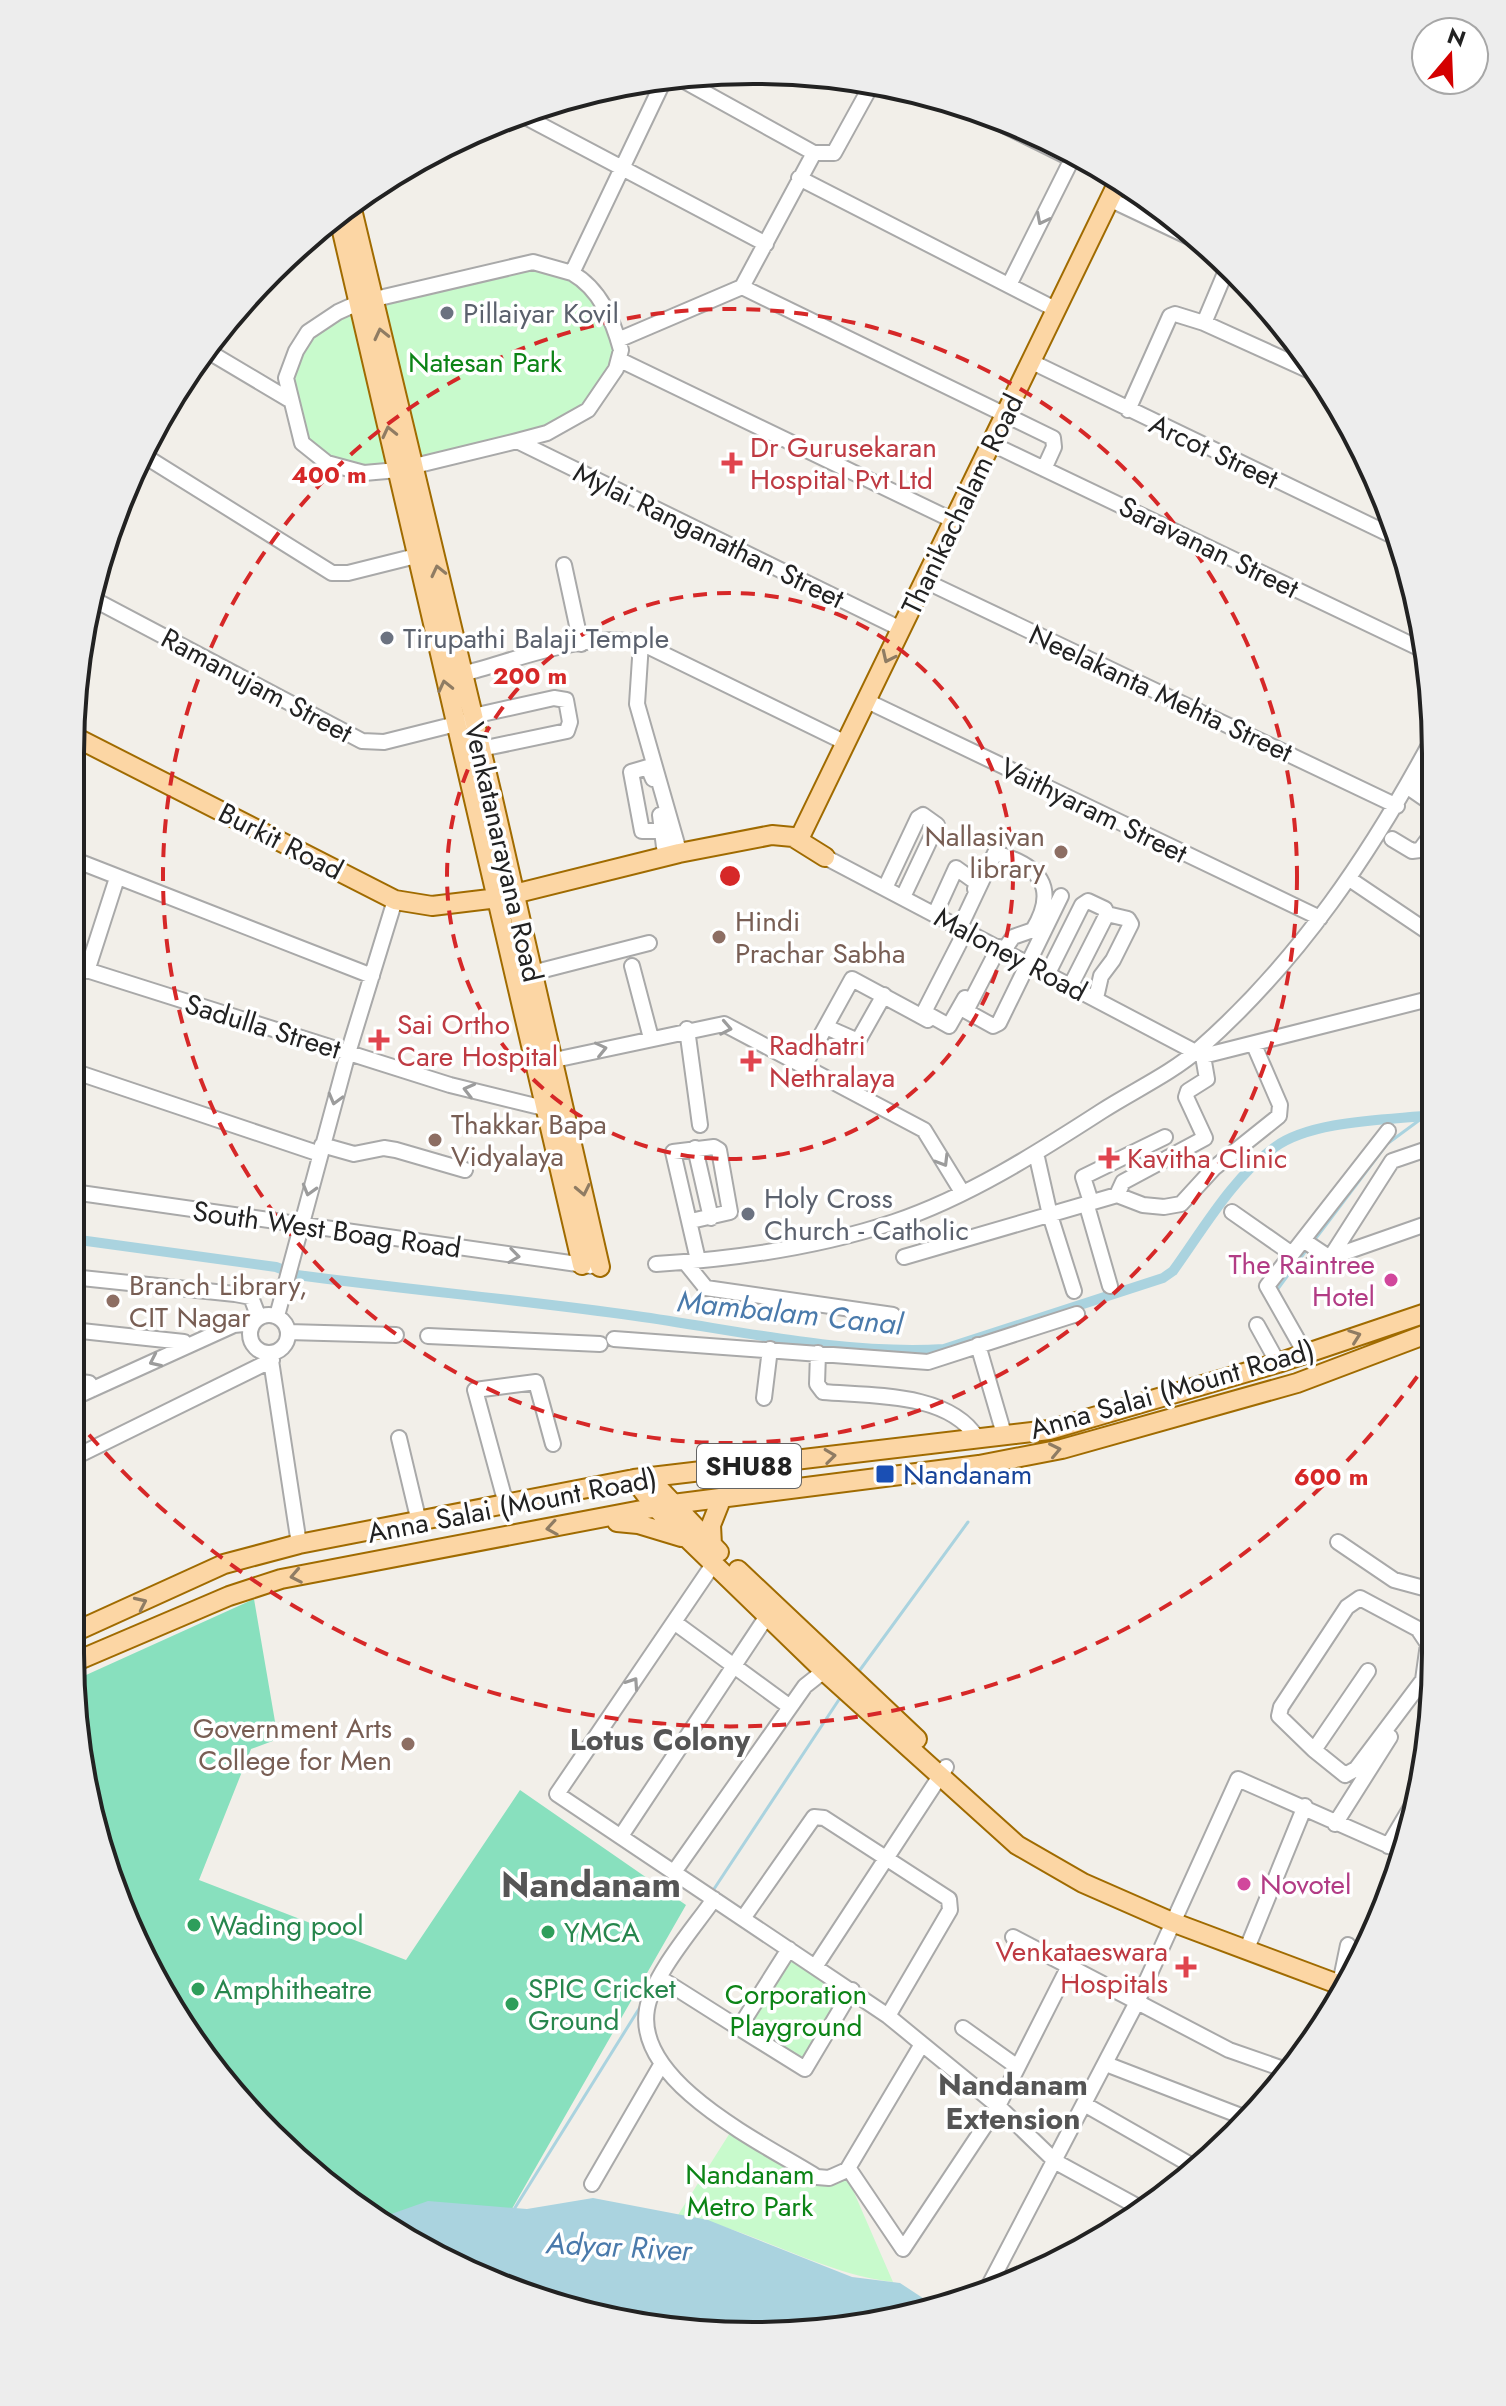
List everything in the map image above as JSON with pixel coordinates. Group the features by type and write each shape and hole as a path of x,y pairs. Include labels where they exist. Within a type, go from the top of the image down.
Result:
{"main road":[{"name":"Thanikachalam Road","path":"802,833 1114,190"},
{"name":"Venkatanarayana Road","path":"353,217 366,302"},
{"name":"Venkatanarayana Road","path":"342,226 366,302 405,467 474,718 505,892 543,1062 564,1110 591,1266"},
{"name":"Venkatanarayana Road","path":"405,467 416,556 454,725 532,973 543,1062 545,1109 591,1266"},
{"name":"Burkit Road","path":"84,742 395,900 424,904 432,899 505,892"},
{"path":"505,892 667,841 783,823 802,833"},
{"path":"424,904 451,904 679,853 772,835 802,833"},
{"name":"Maloney Road","path":"802,833 825,857"},
{"name":"Anna Salai (Mount Road)","path":"84,1628 224,1564 299,1544 641,1478 1049,1430 1292,1358 1422,1314"},
{"name":"Anna Salai (Mount Road)","path":"84,1658 229,1596 281,1579 665,1506 979,1465 1062,1449 1303,1381 1422,1336"},
{"path":"1292,1358 1303,1381"},
{"path":"641,1478 713,1554 943,1772"},
{"path":"713,1554 711,1525 721,1500"},
{"path":"665,1506 688,1539"},
{"path":"593,1521 638,1524 688,1539 713,1554 767,1616 824,1671 943,1772 1052,1855 1175,1917 1338,1977"},
{"path":"1175,1917 1250,1941 1338,1977"}],"street":[{"path":"694,87 814,153 834,153 866,94"},
{"path":"572,273 658,91"},
{"path":"534,121 766,244"},
{"path":"618,340 742,287 814,153"},
{"path":"1009,285 1069,164"},
{"path":"799,178 1055,309"},
{"path":"1109,199 1163,225"},
{"path":"533,262 572,273 588,284 605,307 618,340 620,360 588,410 574,421 517,441 405,467 364,473 327,463 302,443 288,399 286,378 296,351 308,332 366,302 533,262"},
{"path":"1204,323 1223,277"},
{"path":"742,287 1053,438 1054,447 1044,469"},
{"path":"1128,410 1170,316 1175,314 1204,323 1298,365"},
{"path":"215,356 288,399"},
{"path":"620,360 954,521"},
{"name":"Arcot Street","path":"1032,362 1384,532"},
{"name":"Mylai Ranganathan Street","path":"517,441 901,629"},
{"name":"Saravanan Street","path":"992,444 1413,645"},
{"path":"152,460 332,573 348,573 416,556"},
{"path":"564,565 581,644"},
{"name":"Neelakanta Mehta Street","path":"925,581 1397,806"},
{"name":"Ramanujam Street","path":"101,603 362,741 384,742 554,698 566,700 570,722 567,731 482,753"},
{"path":"462,674 607,639 641,643 844,742"},
{"path":"641,643 637,704 667,841"},
{"name":"Vaithyaram Street","path":"867,701 1320,918"},
{"path":"482,753 572,736"},
{"path":"652,767 631,772 642,831 667,841"},
{"path":"656,1264 801,1245 894,1222 962,1192 1036,1153 1200,1053 1351,880 1422,771"},
{"path":"1413,784 1422,789"},
{"path":"1413,784 1422,793"},
{"path":"885,888 918,818 923,815 937,825 903,897"},
{"path":"1392,839 1412,851 1422,847"},
{"path":"995,853 1038,872 1044,883 1045,907 1033,930 1013,937 999,947 951,1024 946,1026 925,1015 925,1008 961,928 995,853"},
{"name":"Maloney Road","path":"825,857 1200,1053"},
{"path":"84,864 372,976"},
{"path":"935,914 956,868 974,877 977,883 961,928"},
{"path":"84,961 117,878"},
{"path":"1351,880 1422,928"},
{"path":"999,947 967,1007 968,1013 997,1026 1061,896"},
{"path":"84,1452 271,1357 286,1344 288,1332 277,1316 298,1226 395,900"},
{"path":"1048,973 1082,905 1094,902 1107,914 1128,919 1131,924 1101,976 1096,998"},
{"path":"1071,985 1107,914"},
{"path":"532,973 649,943"},
{"path":"632,966 651,1038"},
{"name":"Sadulla Street","path":"84,970 450,1085 545,1109 564,1110"},
{"path":"807,1061 852,979 953,1034"},
{"path":"826,1027 858,1041 884,995"},
{"path":"1200,1053 1254,1045 1422,1006"},
{"path":"543,1062 687,1029 724,1024 807,1061 924,1130 962,1192"},
{"path":"687,1029 700,1125"},
{"path":"904,1257 1117,1195 1143,1205 1164,1207 1181,1204 1214,1168 1279,1116 1280,1105 1254,1045"},
{"path":"1117,1195 1123,1182 1205,1138 1186,1097 1188,1091 1207,1079 1200,1053"},
{"path":"84,1075 321,1150 354,1154 384,1148 465,1170"},
{"path":"1292,1358 1267,1286 1292,1254 1308,1243 1388,1131"},
{"path":"1110,1286 1083,1182 1085,1176 1165,1137"},
{"path":"695,1148 711,1218"},
{"path":"691,1221 730,1212 717,1148 673,1152 691,1221 691,1261 706,1288 893,1315"},
{"path":"1374,1149 1392,1161"},
{"path":"1330,1258 1392,1161 1422,1151"},
{"path":"1036,1153 1050,1215 1074,1291"},
{"path":"683,1189 724,1183"},
{"name":"South West Boag Road","path":"84,1194 591,1266"},
{"path":"1232,1212 1292,1254"},
{"path":"1312,1264 1422,1226"},
{"path":"1308,1243 1330,1258"},
{"path":"84,1278 251,1297 256,1320 250,1334 254,1346 271,1357 299,1544"},
{"path":"428,1336 770,1349 928,1362 1077,1314"},
{"path":"84,1393 234,1325 277,1316"},
{"path":"1257,1325 1292,1358"},
{"path":"84,1331 184,1342 187,1346"},
{"path":"288,1332 396,1335"},
{"path":"978,1345 1004,1434"},
{"path":"764,1398 770,1349"},
{"path":"818,1353 817,1384 823,1392 886,1398 949,1411 960,1418 977,1438"},
{"path":"84,1382 89,1383 93,1389"},
{"path":"506,1504 475,1390 536,1382 553,1444"},
{"path":"399,1438 419,1522"},
{"path":"1338,1542 1394,1580 1422,1588"},
{"path":"713,1554 674,1622 557,1794 852,1990 998,2106 1056,2162 1132,2204"},
{"path":"1421,1682 1350,1775 1337,1771 1283,1724 1279,1716 1281,1707 1353,1601 1360,1598 1370,1601 1418,1629 1422,1634"},
{"path":"621,1836 767,1616"},
{"path":"674,1622 790,1707"},
{"path":"674,1872 805,1686 824,1671"},
{"path":"1314,1750 1368,1671"},
{"path":"1335,1824 1392,1733"},
{"path":"815,1967 943,1772"},
{"path":"994,2277 1137,2002 1238,1779 1305,1806 1335,1824 1392,1847"},
{"path":"1250,1941 1305,1806"},
{"path":"744,1917 814,1817 824,1818 949,1899 952,1906 888,2016"},
{"path":"714,1899 660,1978 647,2006 646,2029 661,2065 684,2090 817,2177 829,2178 849,2169 922,2044"},
{"path":"1013,1937 1229,2050 1278,2067"},
{"path":"1346,1962 1348,1945"},
{"path":"739,2028 789,1949"},
{"path":"849,2169 903,2249 998,2106 1068,1968"},
{"path":"660,1978 805,2069 852,1990"},
{"path":"963,2028 1016,2066"},
{"path":"1106,2064 1237,2114"},
{"path":"592,2184 661,2065"},
{"path":"1084,2104 1186,2162"}],"green space":[{"name":"Natesan Park","path":"534,264 571,275 607,307 617,366 572,422 416,462 378,302"},
{"path":"357,307 396,464 350,466 331,461 303,440 295,423 292,402 294,376 302,345 319,327"},
{"name":"YMCA","path":"254,1599 278,1739 251,1749 199,1880 406,1960 520,1790 686,1905 509,2214 396,2218 312,2156 250,2094 222,2060 174,1988 153,1949 120,1868 97,1784 85,1676"},
{"name":"Corporation Playground","path":"790,1960 844,1996 803,2059 749,2024"},
{"name":"Nandanam Metro Park","path":"733,2128 817,2181 846,2174 893,2282 837,2269 706,2221 678,2215"}],"water":[{"name":"Adyar River","path":"593,2198 708,2220 852,2277 900,2283 925,2299 884,2309 797,2321 709,2321 666,2316 580,2299 497,2271 457,2253 390,2215 428,2201 527,2209"}],"waterway":[{"name":"Mambalam Canal","path":"84,1241 276,1267 297,1275 594,1310 828,1345 944,1349 1163,1278 1173,1271 1245,1173 1275,1147 1291,1138 1330,1126 1422,1116"},
{"path":"1313,1242 1387,1144 1422,1118"},
{"path":"1307,1342 1277,1290 1308,1248"},
{"path":"857,1674 968,1522"},
{"path":"714,1889 842,1695"},
{"path":"513,2211 642,2004"}],"place":[{"name":"Pillaiyar Kovil","path":"447,313"},
{"name":"Dr Gurusekaran Hospital Pvt Ltd","path":"732,463"},
{"name":"Tirupathi Balaji Temple","path":"387,638"},
{"name":"Nallasivan library","path":"1061,852"},
{"name":"Hindi Prachar Sabha","path":"719,937"},
{"name":"Sai Ortho Care Hospital","path":"379,1040"},
{"name":"Radhatri Nethralaya","path":"751,1061"},
{"name":"Thakkar Bapa Vidyalaya","path":"435,1140"},
{"name":"Kavitha Clinic","path":"1109,1158"},
{"name":"Holy Cross Church - Catholic","path":"748,1214"},
{"name":"The Raintree Hotel","path":"1391,1280"},
{"name":"Branch Library, CIT Nagar","path":"113,1301"},
{"name":"Nandanam","path":"885,1474"},
{"name":"Government Arts College for Men","path":"408,1744"},
{"name":"Novotel","path":"1244,1884"},
{"name":"Wading pool","path":"194,1925"},
{"name":"YMCA","path":"548,1932"},
{"name":"Venkataeswara Hospitals","path":"1186,1967"},
{"name":"Amphitheatre","path":"198,1989"},
{"name":"SPIC Cricket Ground","path":"512,2004"}],"district":[{"name":"Lotus Colony","path":"660,1740"},
{"name":"Nandanam","path":"591,1884"},
{"name":"Nandanam Extension","path":"1013,2102"}]}
